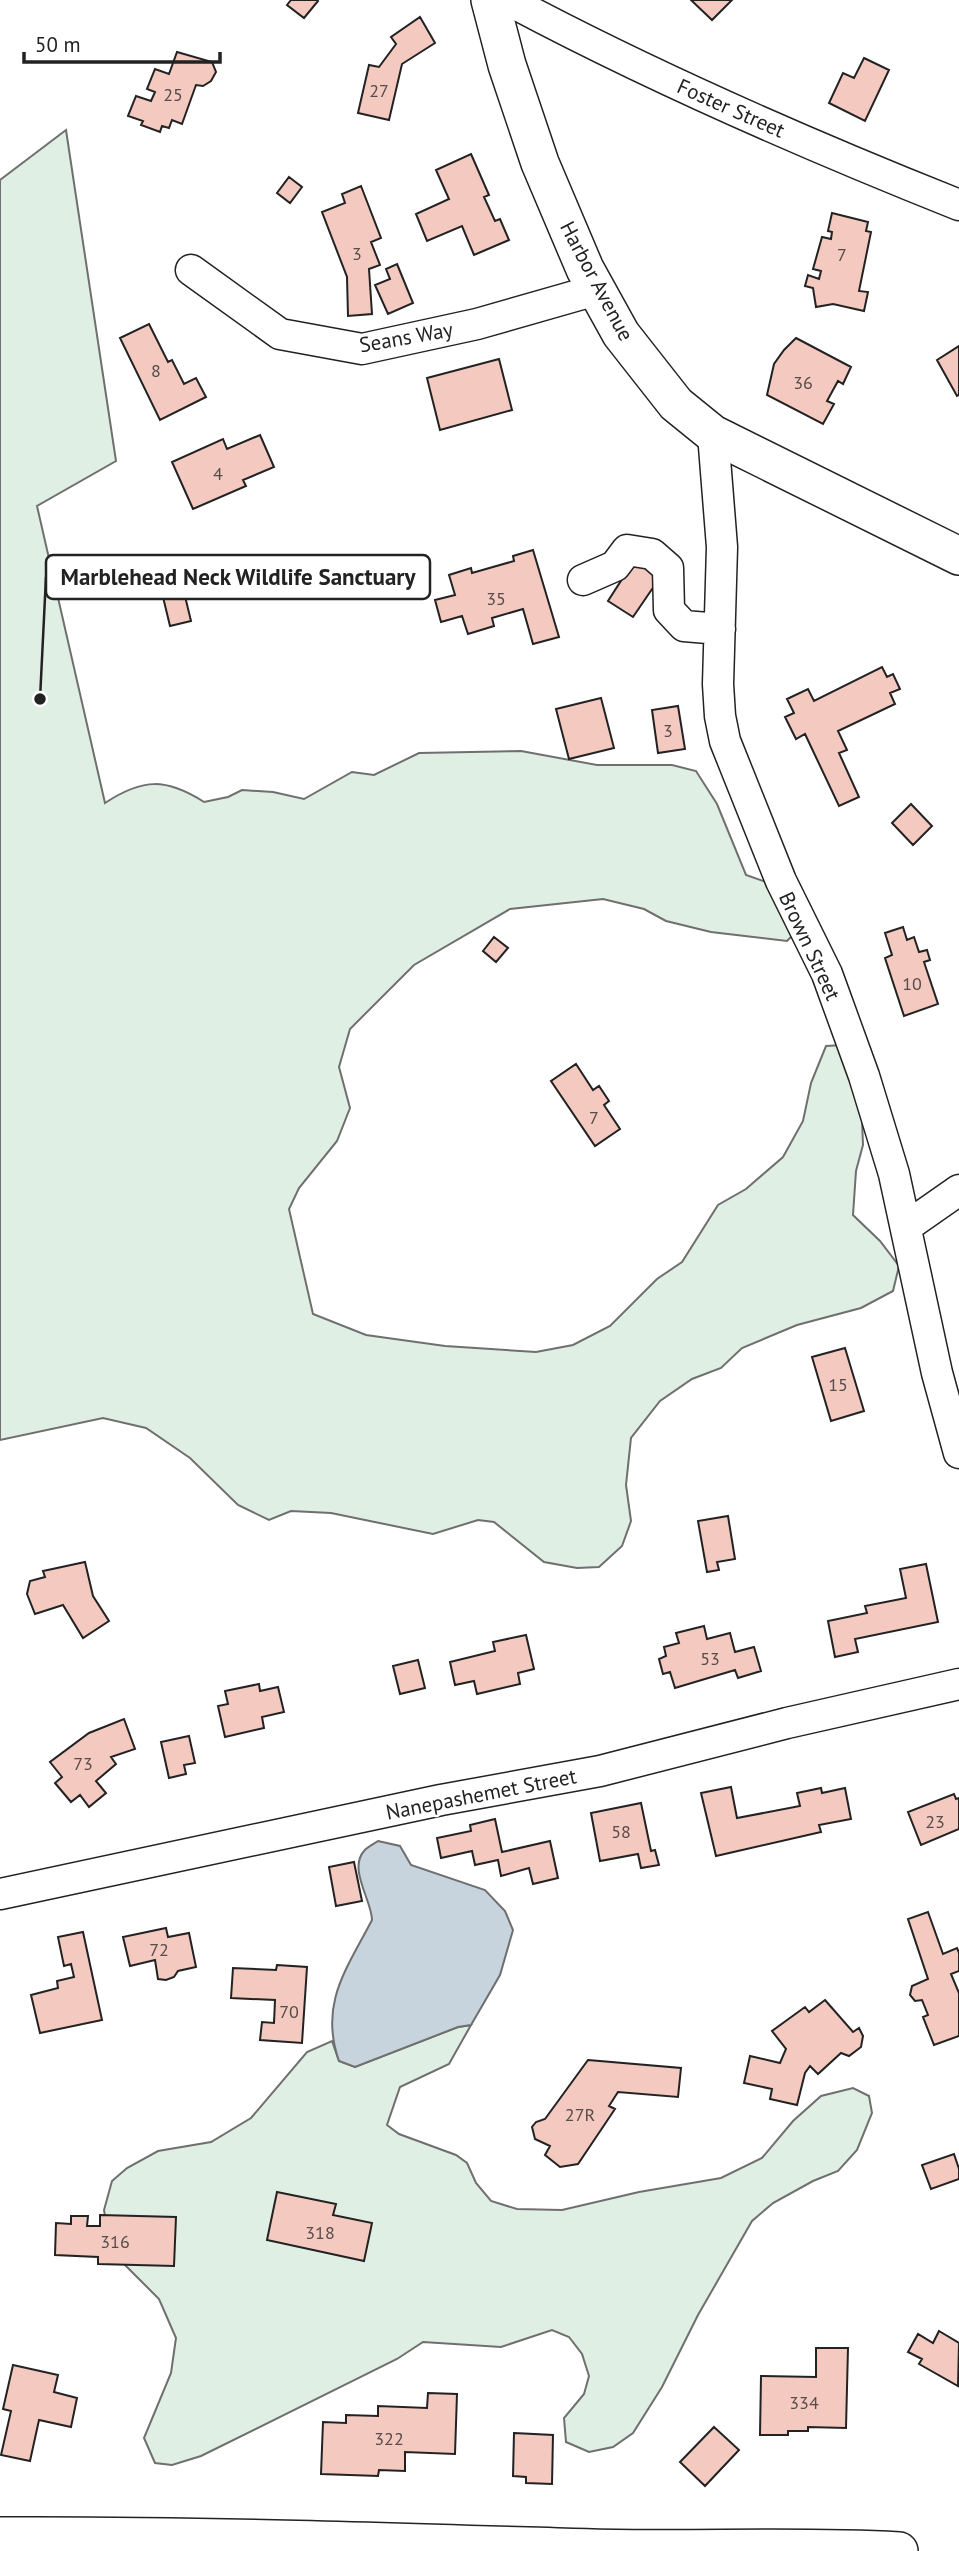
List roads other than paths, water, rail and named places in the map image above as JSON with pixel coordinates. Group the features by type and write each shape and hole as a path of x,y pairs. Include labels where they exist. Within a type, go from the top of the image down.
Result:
{"main road":[{"name":"Harbor Avenue","path":"490,0 507,65 540,163 596,290 621,334 676,404 713,435 959,556"},
{"path":"0,2536 81,2543 605,2550 853,2548 899,2551"}],"street":[{"name":"Foster Street","path":"508,0 642,68 959,205"},
{"name":"Seans Way","path":"191,270 280,334 362,349 477,324 596,290"},
{"name":"Brown Street","path":"713,435 722,547 718,684 725,741 781,881 827,974 864,1076 894,1174 937,1373 959,1453"},
{"path":"583,580 615,566 627,550 652,554 668,568 669,610 684,626 720,629"},
{"path":"906,1227 959,1190"},
{"name":"Nanepashemet Street","path":"0,1894 441,1800 600,1771 787,1723 959,1685"}],"place":[{"name":"Marblehead Neck Wildlife Sanctuary","path":"40,699"}]}
